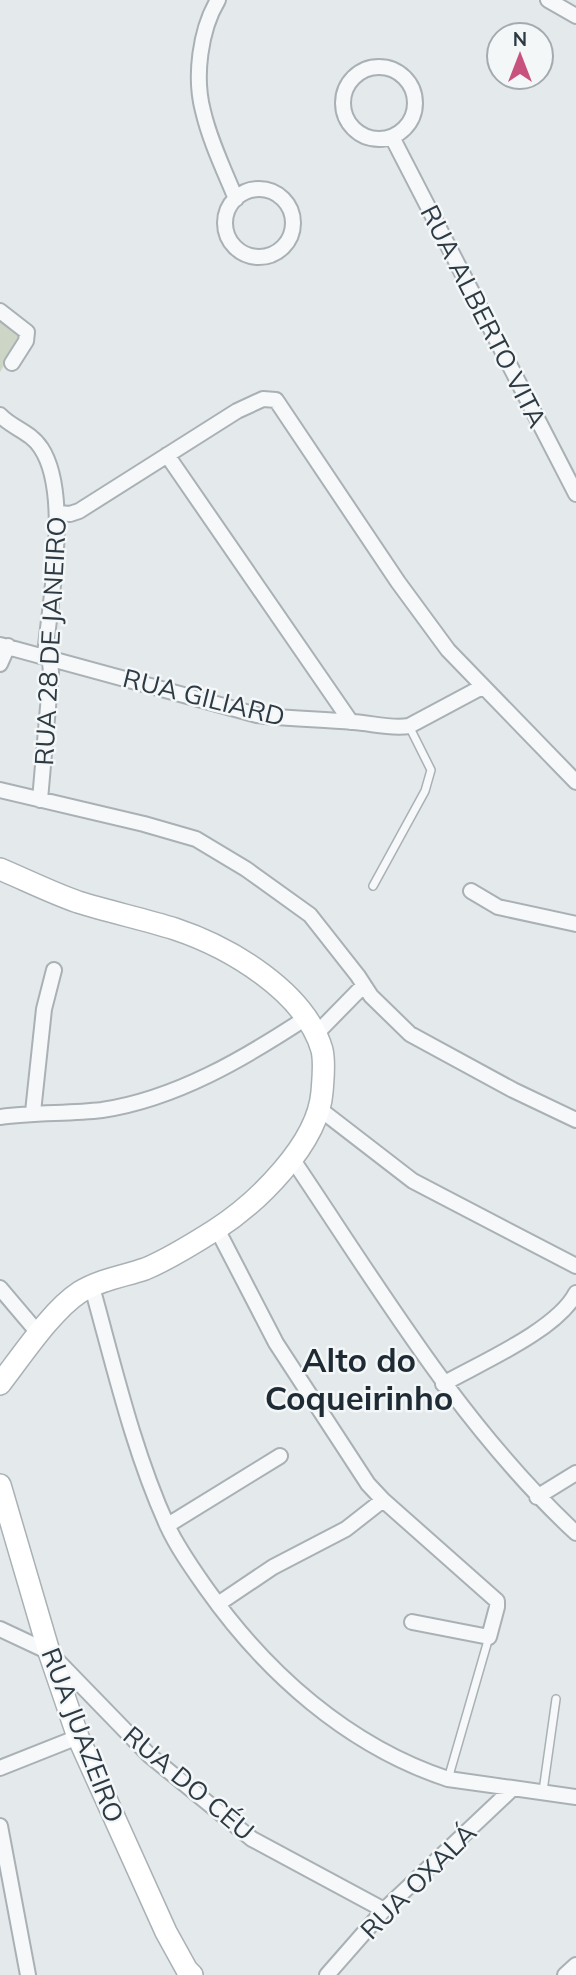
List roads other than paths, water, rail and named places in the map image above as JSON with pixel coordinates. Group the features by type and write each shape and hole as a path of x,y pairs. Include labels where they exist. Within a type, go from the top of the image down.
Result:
{"main road":[{"path":"0,869 77,901 177,930 202,940 260,972 288,996 311,1026 323,1052 321,1110 293,1160 217,1229 166,1259 80,1292 39,1334 0,1384"},
{"name":"RUA JUAZEIRO","path":"0,1485 49,1652 78,1737 166,1931 192,1975"}],"street":[{"path":"219,0 202,37 202,109 236,198"},
{"path":"548,0 576,16"},
{"path":"384,66 405,77 412,87 415,111 410,122 392,137 368,138 348,124 343,113 344,89 360,71 384,66"},
{"name":"RUA ALBERTO VITA","path":"392,137 576,494"},
{"path":"256,190 278,195 286,203 291,212 291,234 278,252 256,257 236,248 225,229 225,218 236,198 256,190"},
{"path":"0,311 27,332 26,341 12,363"},
{"path":"59,513 70,514 79,510 237,411 263,399 276,400 398,582 448,650 576,782"},
{"name":"RUA 28 DE JANEIRO","path":"1,418 33,438 44,452 51,471 59,513 45,655 50,663 51,673 40,800"},
{"path":"167,455 351,722"},
{"path":"0,664 4,645"},
{"name":"RUA GILIARD","path":"4,645 257,715 409,726"},
{"path":"409,726 482,687"},
{"path":"0,790 196,839 246,869 310,915 371,996 410,1034 513,1090 576,1120"},
{"path":"471,891 498,907 576,924"},
{"path":"33,1112 44,1009 54,970"},
{"path":"0,1116 103,1110 138,1102 210,1074 269,1042 311,1026 364,985"},
{"path":"321,1110 413,1181 576,1266"},
{"path":"293,1160 443,1384 537,1497 576,1533"},
{"path":"217,1229 276,1343 368,1483 383,1500 494,1597 497,1608 489,1637 412,1622"},
{"path":"92,1287 130,1423 168,1525 192,1567 262,1659 305,1698 352,1732 393,1756 448,1779 576,1797"},
{"path":"0,1288 39,1334"},
{"path":"443,1384 542,1328 562,1311 576,1293"},
{"path":"168,1525 280,1455"},
{"path":"537,1497 576,1473"},
{"path":"218,1604 273,1567 346,1529 383,1500"},
{"path":"0,1629 49,1652"},
{"name":"RUA DO CÉU","path":"49,1652 149,1755 252,1839 384,1910"},
{"path":"0,1768 78,1737"},
{"name":"RUA OXALÁ","path":"327,1975 384,1910 512,1789"},
{"path":"0,1826 3,1859 28,1975"},
{"path":"565,1975 576,1965"}],"lane":[{"path":"373,886 425,791 430,774 429,765 409,726"},
{"path":"448,1779 489,1637"},
{"path":"543,1791 556,1699"}],"district":[{"name":"Alto do Coqueirinho","path":"359,1378"}]}
